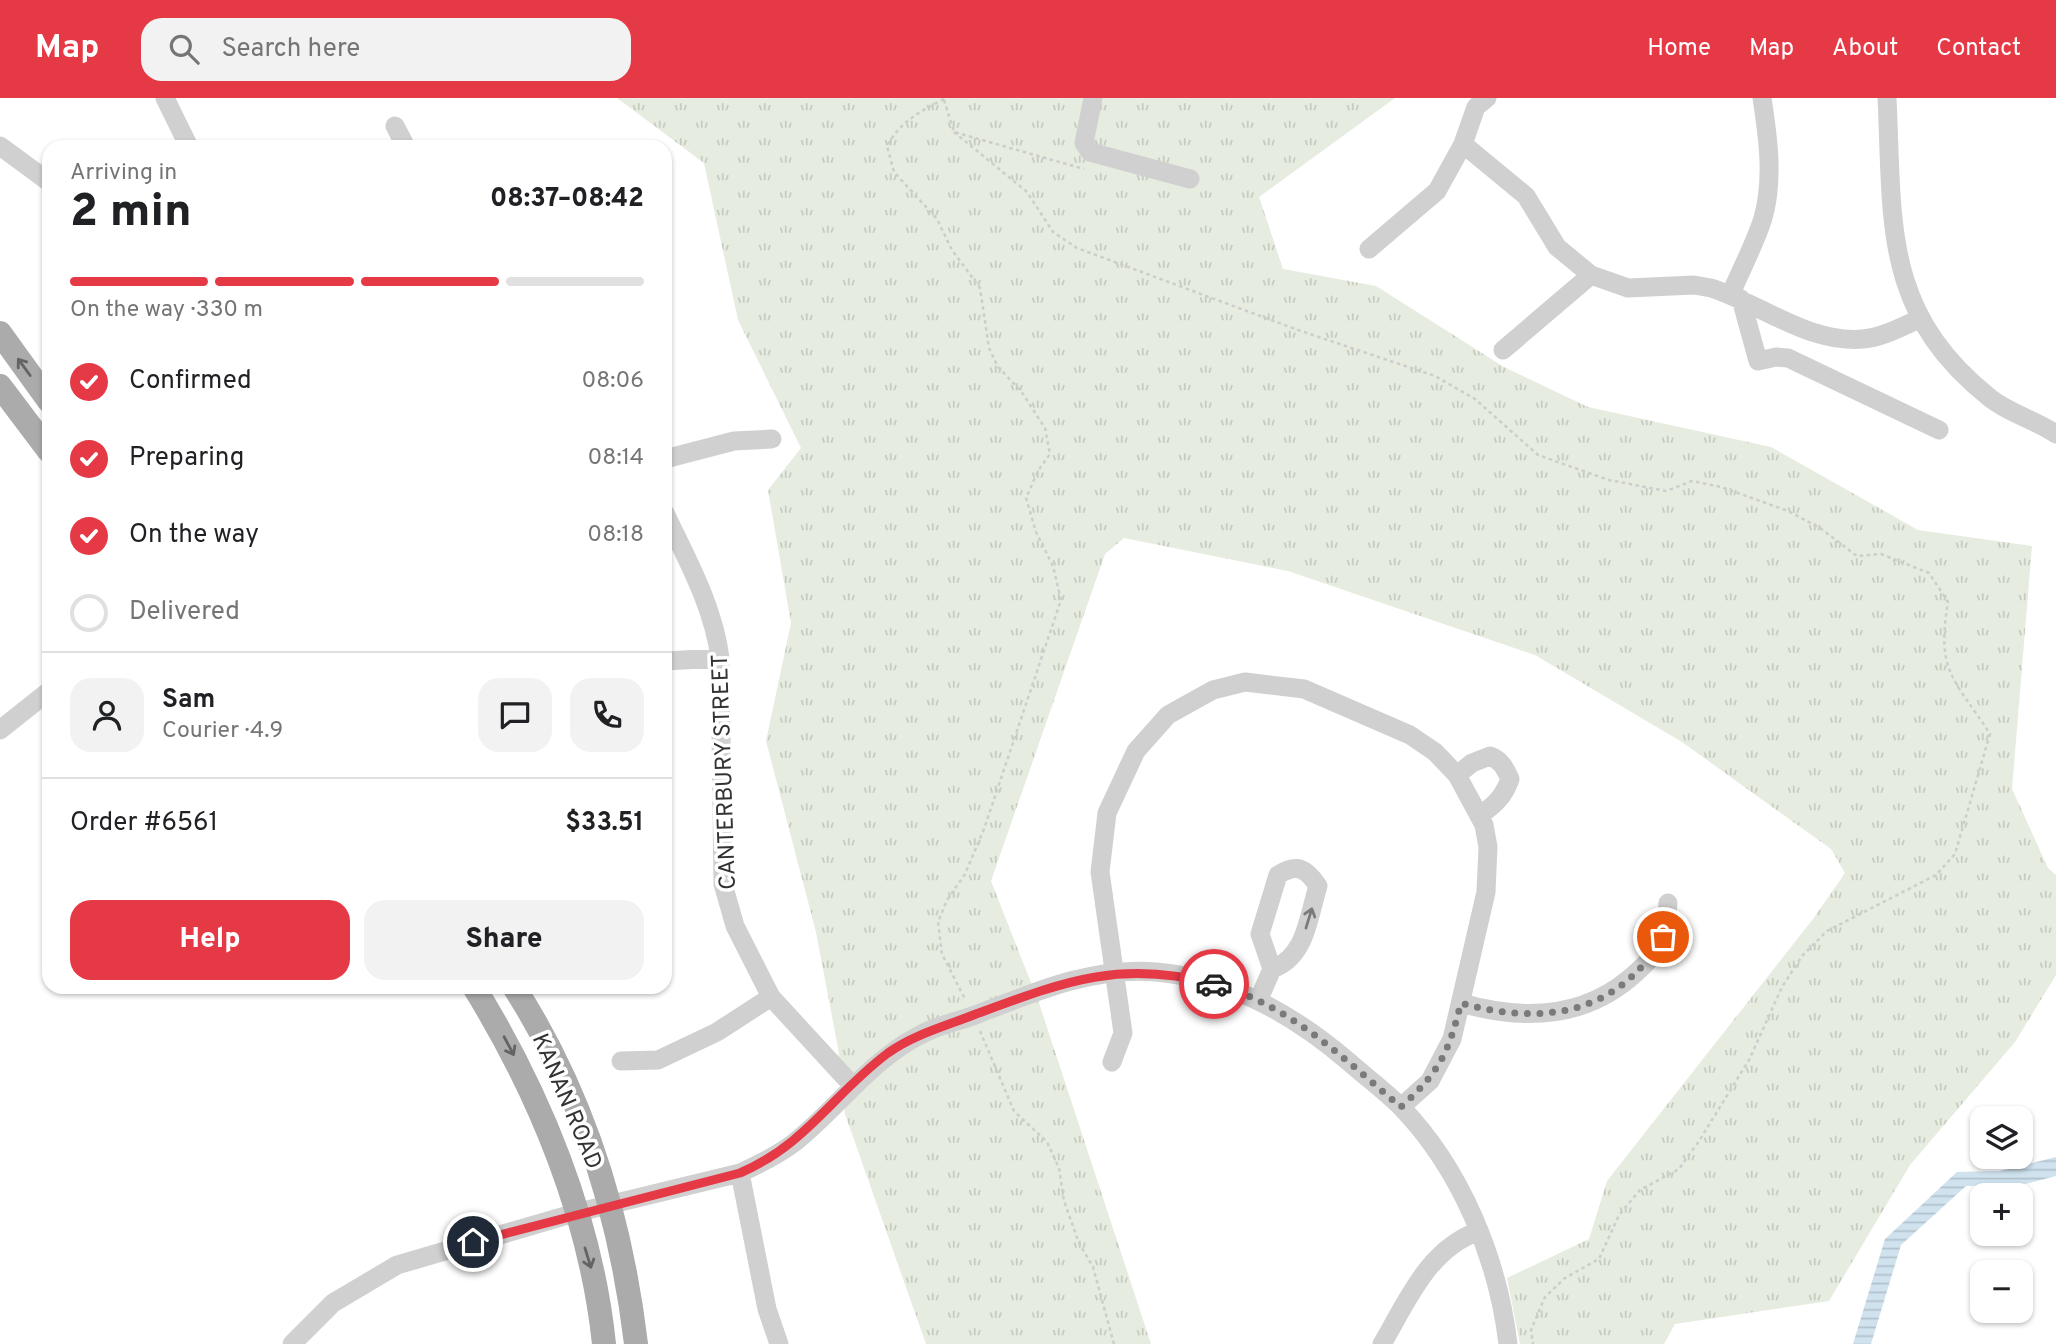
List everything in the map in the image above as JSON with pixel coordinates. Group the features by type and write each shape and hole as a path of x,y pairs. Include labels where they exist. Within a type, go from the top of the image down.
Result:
{"main road":[{"path":"0,333 42,391"},
{"path":"0,386 42,442"},
{"name":"KANAN ROAD","path":"478,994 534,1093 556,1148 593,1275 604,1344"},
{"name":"KANAN ROAD","path":"517,994 560,1073 587,1132 610,1205 624,1265 636,1344"}],"street":[{"path":"165,98 186,140"},
{"path":"1093,98 1084,143 1090,152 1190,178"},
{"path":"1369,249 1437,191 1463,144 1476,107 1487,98"},
{"path":"1762,98 1769,166 1768,193 1763,219 1736,296 1758,361 1776,357 1788,358 1939,430"},
{"path":"1887,98 1893,242 1903,281 1919,319 1941,351 1966,378 1994,401 2056,434"},
{"path":"395,126 402,140"},
{"path":"1463,144 1526,196 1557,247 1591,275 1628,288 1694,285 1736,296 1811,332 1843,339 1885,334 1919,319"},
{"path":"0,146 42,177"},
{"path":"1503,350 1591,275"},
{"path":"672,457 723,443 772,439"},
{"name":"CANTERBURY STREET","path":"672,528 707,603 720,658 723,884 735,926 771,997 852,1085"},
{"path":"672,661 720,658"},
{"path":"1112,1062 1123,1033 1100,872 1107,813 1136,751 1168,715 1213,690 1245,681 1304,689 1410,735 1435,752 1457,775 1480,815 1488,847 1489,869 1452,1039 1440,1067 1430,1081 1401,1107"},
{"path":"0,730 42,697"},
{"path":"1457,775 1472,763 1490,756 1499,759 1506,770 1510,779 1506,792 1494,806 1480,815"},
{"path":"1259,999 1272,969 1260,934 1278,875 1289,868 1299,867 1310,874 1318,886 1298,952 1285,965 1272,969"},
{"path":"1461,1003 1497,1013 1530,1016 1588,1004 1616,990 1648,962 1663,937 1668,903"},
{"path":"292,1344 333,1303 397,1265 575,1213 740,1173 765,1162 796,1141 852,1085 889,1053 929,1031 1049,986 1114,972 1155,972 1189,977 1259,999 1313,1031 1401,1107 1446,1167 1479,1231 1500,1297 1508,1344"},
{"path":"621,1061 658,1060 717,1032 771,997"},
{"path":"740,1173 766,1309 779,1344"},
{"path":"1382,1344 1429,1264 1452,1243 1479,1231"}],"path":[{"path":"1114,1344 1093,1267 1079,1243 1064,1201 1059,1168 1047,1142 1014,1111 973,1016 942,954 939,922 947,900 965,874 984,829 1061,600 1053,566 1036,532 1026,498 1049,454 1045,428 1021,391 998,367 989,348 981,288 952,250 937,219 894,172 887,146 898,128 917,113 944,99 954,132 1027,192 1053,232 1077,248 1178,288 1435,376 1475,399 1538,455 1609,480 1667,491 1692,481 1721,487 1788,511 1820,528 1857,556 1881,554 1929,573 1948,602 1942,638 1947,672 1990,734 1955,855 1936,875 1827,932 1802,956 1782,987 1749,1060 1679,1169 1640,1190 1619,1215 1599,1259 1565,1278 1545,1297 1531,1330 1533,1344"},
{"path":"954,132 1087,170"}],"green space":[{"path":"617,98 1395,98 1259,197 1283,269 1376,286 1504,367 1588,407 1771,447 1918,530 2032,546 2012,789 2048,868 2056,875 2056,975 2015,1042 1910,1165 1829,1301 1675,1324 1664,1344 1520,1344 1507,1278 1589,1239 1607,1181 1813,919 1845,873 1831,849 1682,742 1535,655 1288,571 1124,538 1105,554 991,881 1039,1003 1151,1344 926,1344 845,1114 838,1048 816,932 766,741 791,623 768,490 801,448 738,320 704,163"}],"water":[{"path":"2056,1157 2056,1176 2029,1183 1970,1183 1970,1186 1966,1186 1901,1245 1871,1344 1853,1344 1885,1239 1957,1172 2033,1169 2033,1163"}],"way so far":[{"path":"1214,984 1259,999 1313,1031 1401,1107 1430,1081 1440,1067 1452,1039 1461,1003 1497,1013 1530,1016 1560,1012 1588,1004 1616,990 1648,962 1663,937"}],"route":[{"path":"473,1242 575,1213 740,1173 765,1162 796,1141 852,1085 889,1053 929,1031 1049,986 1114,972 1155,972 1214,984"}]}
